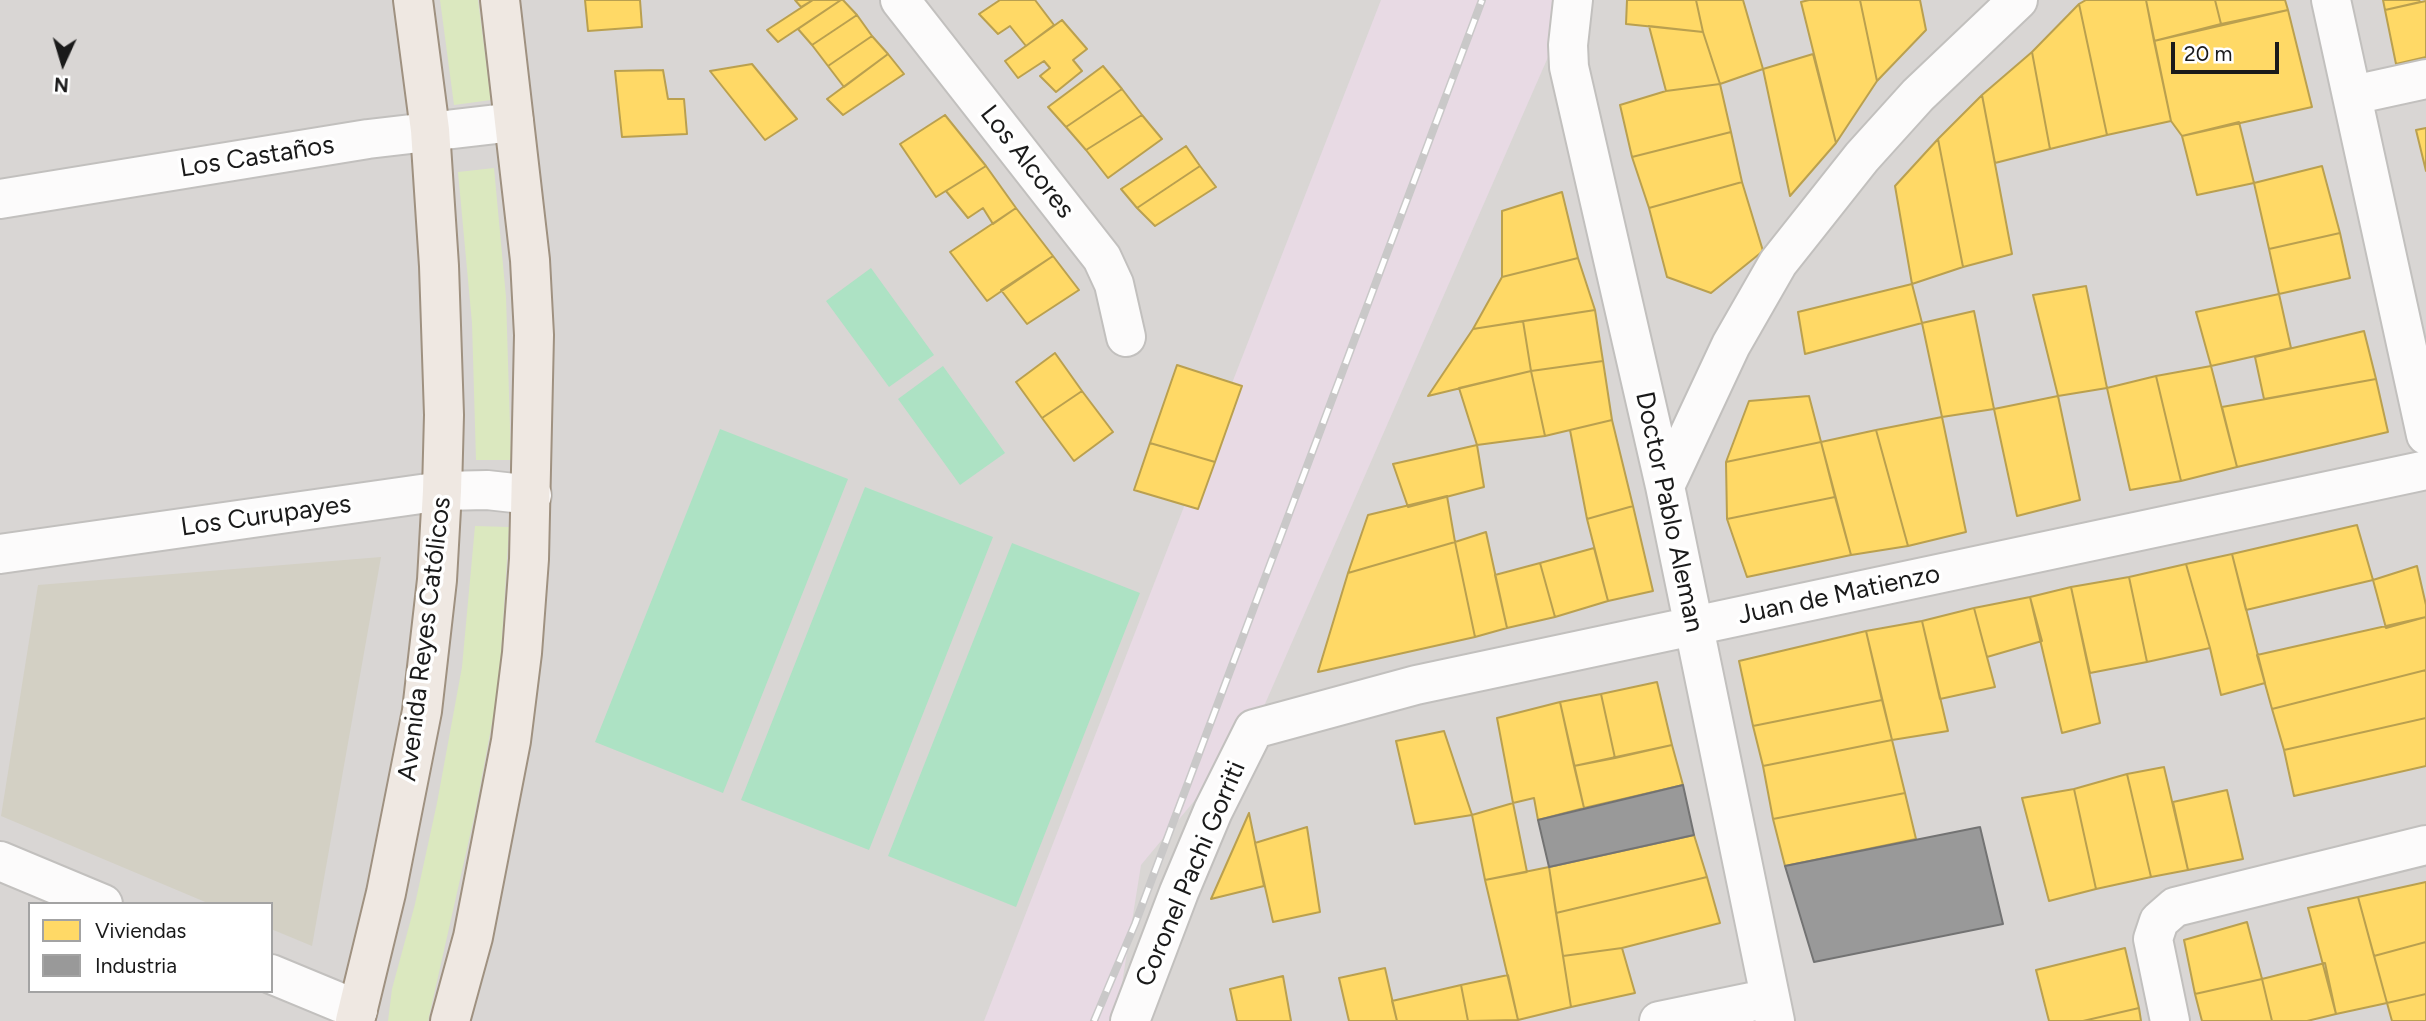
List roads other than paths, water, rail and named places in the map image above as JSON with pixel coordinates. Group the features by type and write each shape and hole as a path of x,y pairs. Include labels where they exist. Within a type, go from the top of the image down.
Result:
{"main road":[{"name":"Avenida Reyes Católicos","path":"356,1015 402,818 422,711 437,580 442,491 443,339 430,130 414,0"},
{"path":"450,1021 473,937 511,741 522,653 532,495 534,335 530,260 500,0"}],"street":[{"name":"Los Alcores","path":"900,0 1101,257 1114,284 1126,337"},
{"path":"1665,486 1731,345 1778,263 1862,156 1918,95 2018,0"},
{"path":"2331,0 2426,435"},
{"name":"Doctor Pablo Aleman","path":"1572,2 1568,45 1570,67 1665,486 1772,1009"},
{"path":"2353,96 2426,79"},
{"name":"Los Castaños","path":"0,199 430,130 514,122"},
{"name":"Juan de Matienzo","path":"1254,729 1416,685 2426,470"},
{"name":"Los Curupayes","path":"0,554 442,491 532,495"},
{"name":"Coronel Pachi Gorriti","path":"1130,1021 1204,834 1254,729"},
{"path":"2170,1021 2153,939 2159,920 2175,907 2426,845"},
{"path":"0,860 98,902"},
{"path":"273,975 356,1015"},
{"path":"1659,1021 1772,1009"}],"railway":[{"path":"1094,1021 1135,924 1482,0"}]}
